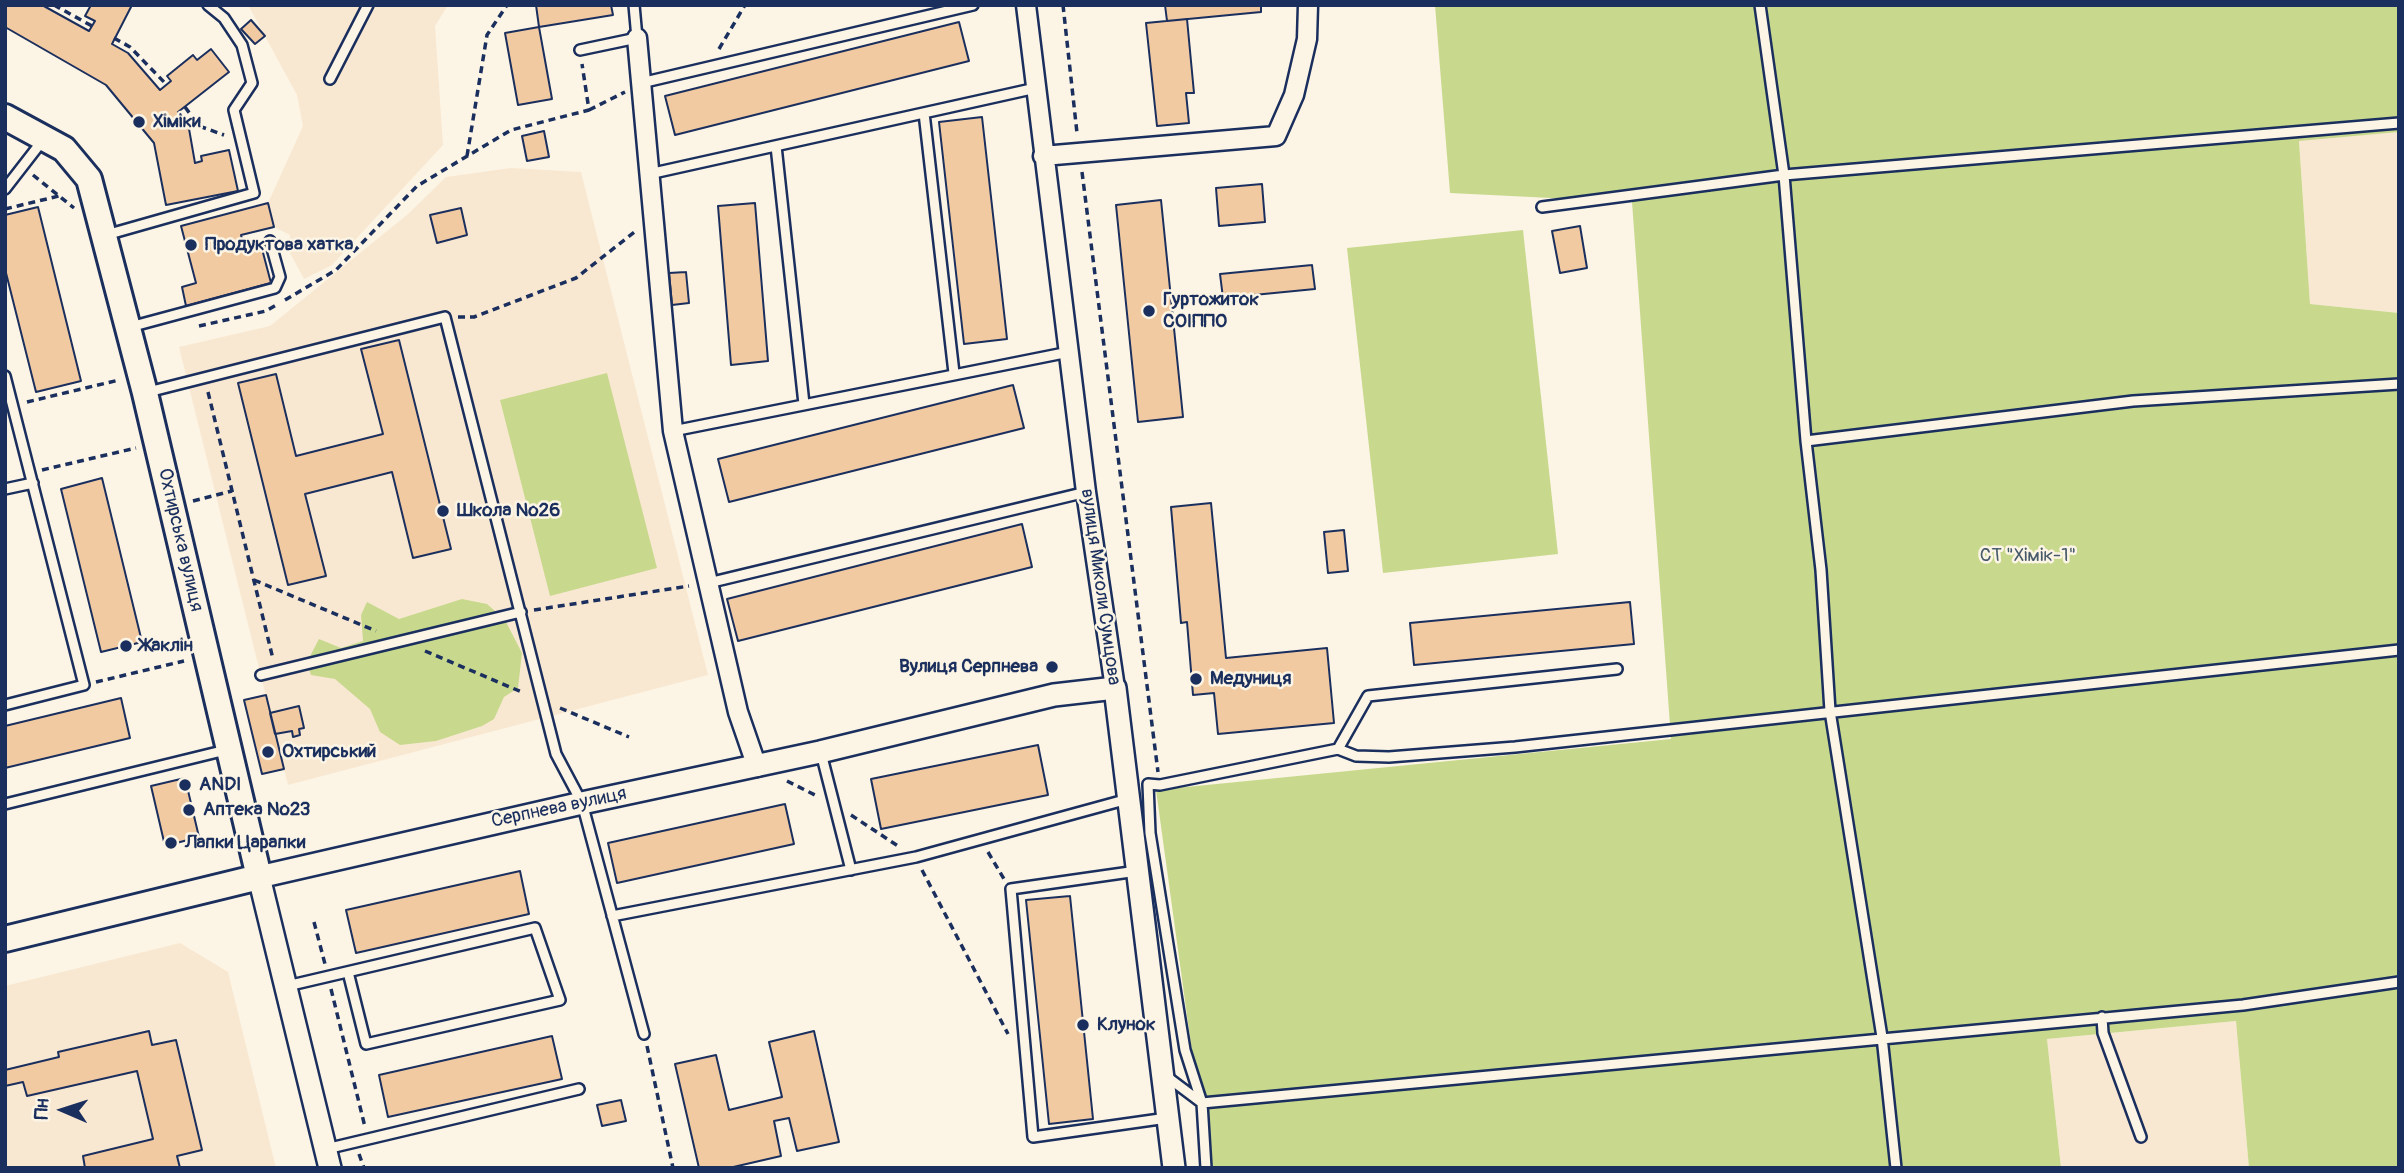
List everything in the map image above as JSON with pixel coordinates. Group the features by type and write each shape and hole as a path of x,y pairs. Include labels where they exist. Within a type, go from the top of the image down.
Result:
{"main road":[{"name":"Охтирська вулиця","path":"5,117 64,149 89,179 129,327 259,877"},
{"name":"Серпнева вулиця","path":"5,939 259,877"}],"street":[{"name":"вулиця Миколи Сумцова","path":"1026,5 1086,492 1115,688 1136,788 1139,870 1174,1168"},
{"path":"1043,156 1276,136 1294,95 1307,39 1308,5"},
{"path":"637,38 673,431 738,712 757,767"},
{"name":"Серпнева вулиця","path":"259,877 582,803 757,767 1054,695 1115,688"},
{"name":"Охтирська вулиця","path":"259,877 327,1159"}],"lane":[{"path":"104,235 254,193 234,110 252,83 242,45 224,19 208,5"},
{"path":"330,79 368,5"},
{"path":"580,50 637,38 634,5"},
{"path":"641,83 973,5"},
{"path":"1760,5 1784,175 1806,441 1821,570 1830,712 1882,1037 1896,1168"},
{"path":"649,174 1036,88"},
{"path":"924,113 954,373"},
{"path":"1542,207 1784,175 2399,123"},
{"path":"5,189 44,138"},
{"path":"776,146 804,404"},
{"path":"129,327 275,288 279,277 270,241"},
{"path":"145,393 445,317 556,754 582,803 644,1034"},
{"path":"673,431 1069,352"},
{"path":"5,376 84,685 5,705"},
{"path":"1806,441 2133,401 2399,384"},
{"path":"5,489 31,478"},
{"path":"708,583 1086,492"},
{"path":"261,675 520,612"},
{"path":"612,916 916,858 1136,788 1338,749 1356,756 1389,757 1515,747 2399,650"},
{"path":"1338,749 1368,696 1617,669"},
{"path":"5,804 228,749"},
{"path":"820,752 851,870"},
{"path":"1136,788 1150,833 1185,1049 1202,1103 1206,1168"},
{"path":"1139,870 1011,889 1033,1136 1168,1118"},
{"path":"286,986 536,928 560,1000 366,1044 348,972"},
{"path":"1164,1074 1202,1103 2244,1004 2399,982"},
{"path":"2102,1017 2103,1033 2141,1138"},
{"path":"327,1159 368,1139 579,1089"}],"path":[{"path":"54,5 92,26"},
{"path":"467,157 487,35 507,5"},
{"path":"708,68 745,5"},
{"path":"1063,5 1079,153 1160,785"},
{"path":"114,38 130,47 166,84"},
{"path":"580,50 589,110"},
{"path":"186,329 265,311 336,270 416,186 512,130 589,110 641,83"},
{"path":"184,107 199,126 242,142"},
{"path":"23,166 75,209"},
{"path":"5,209 59,196"},
{"path":"445,317 474,317 576,278 653,217"},
{"path":"205,378 276,672"},
{"path":"13,405 121,380"},
{"path":"31,478 136,448"},
{"path":"172,506 232,491"},
{"path":"254,580 629,737"},
{"path":"520,612 708,583"},
{"path":"84,685 184,661"},
{"path":"979,838 1011,889"},
{"path":"916,858 1025,1067"},
{"path":"314,922 368,1139"},
{"path":"644,1034 673,1168"}],"shaded area":[{"path":"248,5 448,5 435,26 443,145 332,265 304,279 290,253 290,235 274,227 268,203 303,126 297,95"},
{"path":"2399,132 2399,313 2310,304 2299,140"},
{"name":"Школа №26","path":"511,168 581,172 708,675 288,785 179,347 270,326 408,214 446,177"},
{"path":"180,943 228,972 276,1168 5,1168 5,986"},
{"path":"2236,1021 2249,1168 2061,1168 2047,1039"}],"green space":[{"name":"СТ \"Хімік-1\"","path":"1435,5 2399,5 2399,132 2299,141 2310,304 2399,313 2399,1168 2249,1168 2236,1021 2047,1039 2061,1168 1208,1168 1156,790 1671,739 1632,202 1450,193"},
{"path":"1523,230 1558,554 1383,573 1347,248"},
{"path":"607,373 657,568 550,596 500,400"},
{"path":"462,599 487,604 505,620 522,653 518,688 504,697 494,719 482,726 436,741 400,745 380,732 370,709 335,679 311,675 307,662 319,639 341,648 363,641 361,615 367,602 399,619"}],"building":[{"path":"5,5 42,5 89,31 95,21 85,16 91,5 132,5 112,44 128,53 160,90 171,81 167,76 193,55 197,60 211,49 229,72 178,112 188,123 195,163 202,161 201,156 229,150 238,191 166,205 154,143 106,85 5,27"},
{"path":"536,5 611,5 613,15 539,27"},
{"path":"1165,5 1261,5 1261,12 1167,21"},
{"path":"1187,19 1194,93 1186,93 1189,123 1157,126 1146,23"},
{"path":"251,20 265,36 255,44 241,29"},
{"path":"959,22 969,61 675,135 665,96"},
{"path":"539,27 552,99 518,105 505,33"},
{"path":"982,117 1007,339 964,344 939,122"},
{"path":"544,131 549,157 527,161 522,136"},
{"path":"1262,184 1265,222 1219,226 1216,188"},
{"name":"Гуртожиток СОІППО","path":"1161,200 1183,417 1138,422 1116,205"},
{"path":"268,203 274,227 241,235 245,250 261,245 271,283 186,306 182,287 196,283 181,226"},
{"path":"755,203 768,361 731,365 718,206"},
{"path":"38,207 81,381 36,392 5,269 5,215"},
{"path":"461,208 467,235 437,243 430,215"},
{"path":"1580,226 1587,268 1560,273 1552,231"},
{"path":"1312,265 1315,289 1223,298 1220,274"},
{"path":"686,272 689,303 672,305 669,273"},
{"path":"399,340 451,549 413,558 392,472 305,494 326,576 288,585 238,383 276,374 296,456 383,434 361,349"},
{"path":"1013,385 1024,428 729,502 718,459"},
{"path":"102,478 142,642 101,652 61,489"},
{"path":"1211,503 1226,658 1327,648 1334,723 1218,734 1214,693 1193,695 1187,622 1181,623 1171,507"},
{"path":"1022,524 1032,567 738,641 727,599"},
{"path":"1344,530 1348,571 1328,573 1324,532"},
{"path":"1630,602 1634,644 1414,665 1410,623"},
{"name":"Охтирський","path":"266,695 284,769 262,774 244,700"},
{"path":"121,698 130,738 5,768 5,726"},
{"path":"299,706 304,728 299,729 300,735 293,737 292,731 275,734 270,713"},
{"path":"1038,745 1048,795 881,829 871,779"},
{"path":"185,778 199,837 165,846 151,786"},
{"path":"785,804 794,844 617,883 608,843"},
{"path":"520,871 529,914 356,953 346,910"},
{"path":"1070,896 1093,1119 1049,1124 1026,900"},
{"path":"149,1031 152,1045 176,1040 202,1150 177,1156 180,1168 85,1168 83,1156 153,1139 137,1071 27,1096 23,1082 5,1086 5,1070 59,1057 58,1052"},
{"path":"814,1031 839,1142 797,1151 789,1118 774,1121 781,1156 729,1168 699,1168 675,1064 716,1055 729,1110 782,1097 769,1042"},
{"path":"552,1036 562,1079 388,1117 379,1075"},
{"path":"621,1100 626,1121 602,1126 597,1105"}],"place":[{"name":"Хіміки","path":"139,122"},
{"name":"Продуктова хатка","path":"191,245"},
{"name":"Гуртожиток СОІППО","path":"1149,311"},
{"name":"Школа №26","path":"443,511"},
{"name":"Жаклін","path":"126,646"},
{"name":"Вулиця Серпнева","path":"1052,667"},
{"name":"Медуниця","path":"1196,679"},
{"name":"Охтирський","path":"268,752"},
{"name":"ANDI","path":"185,785"},
{"name":"Аптека №23","path":"189,810"},
{"name":"Лапки Царапки","path":"171,843"},
{"name":"Клунок","path":"1083,1025"}]}
